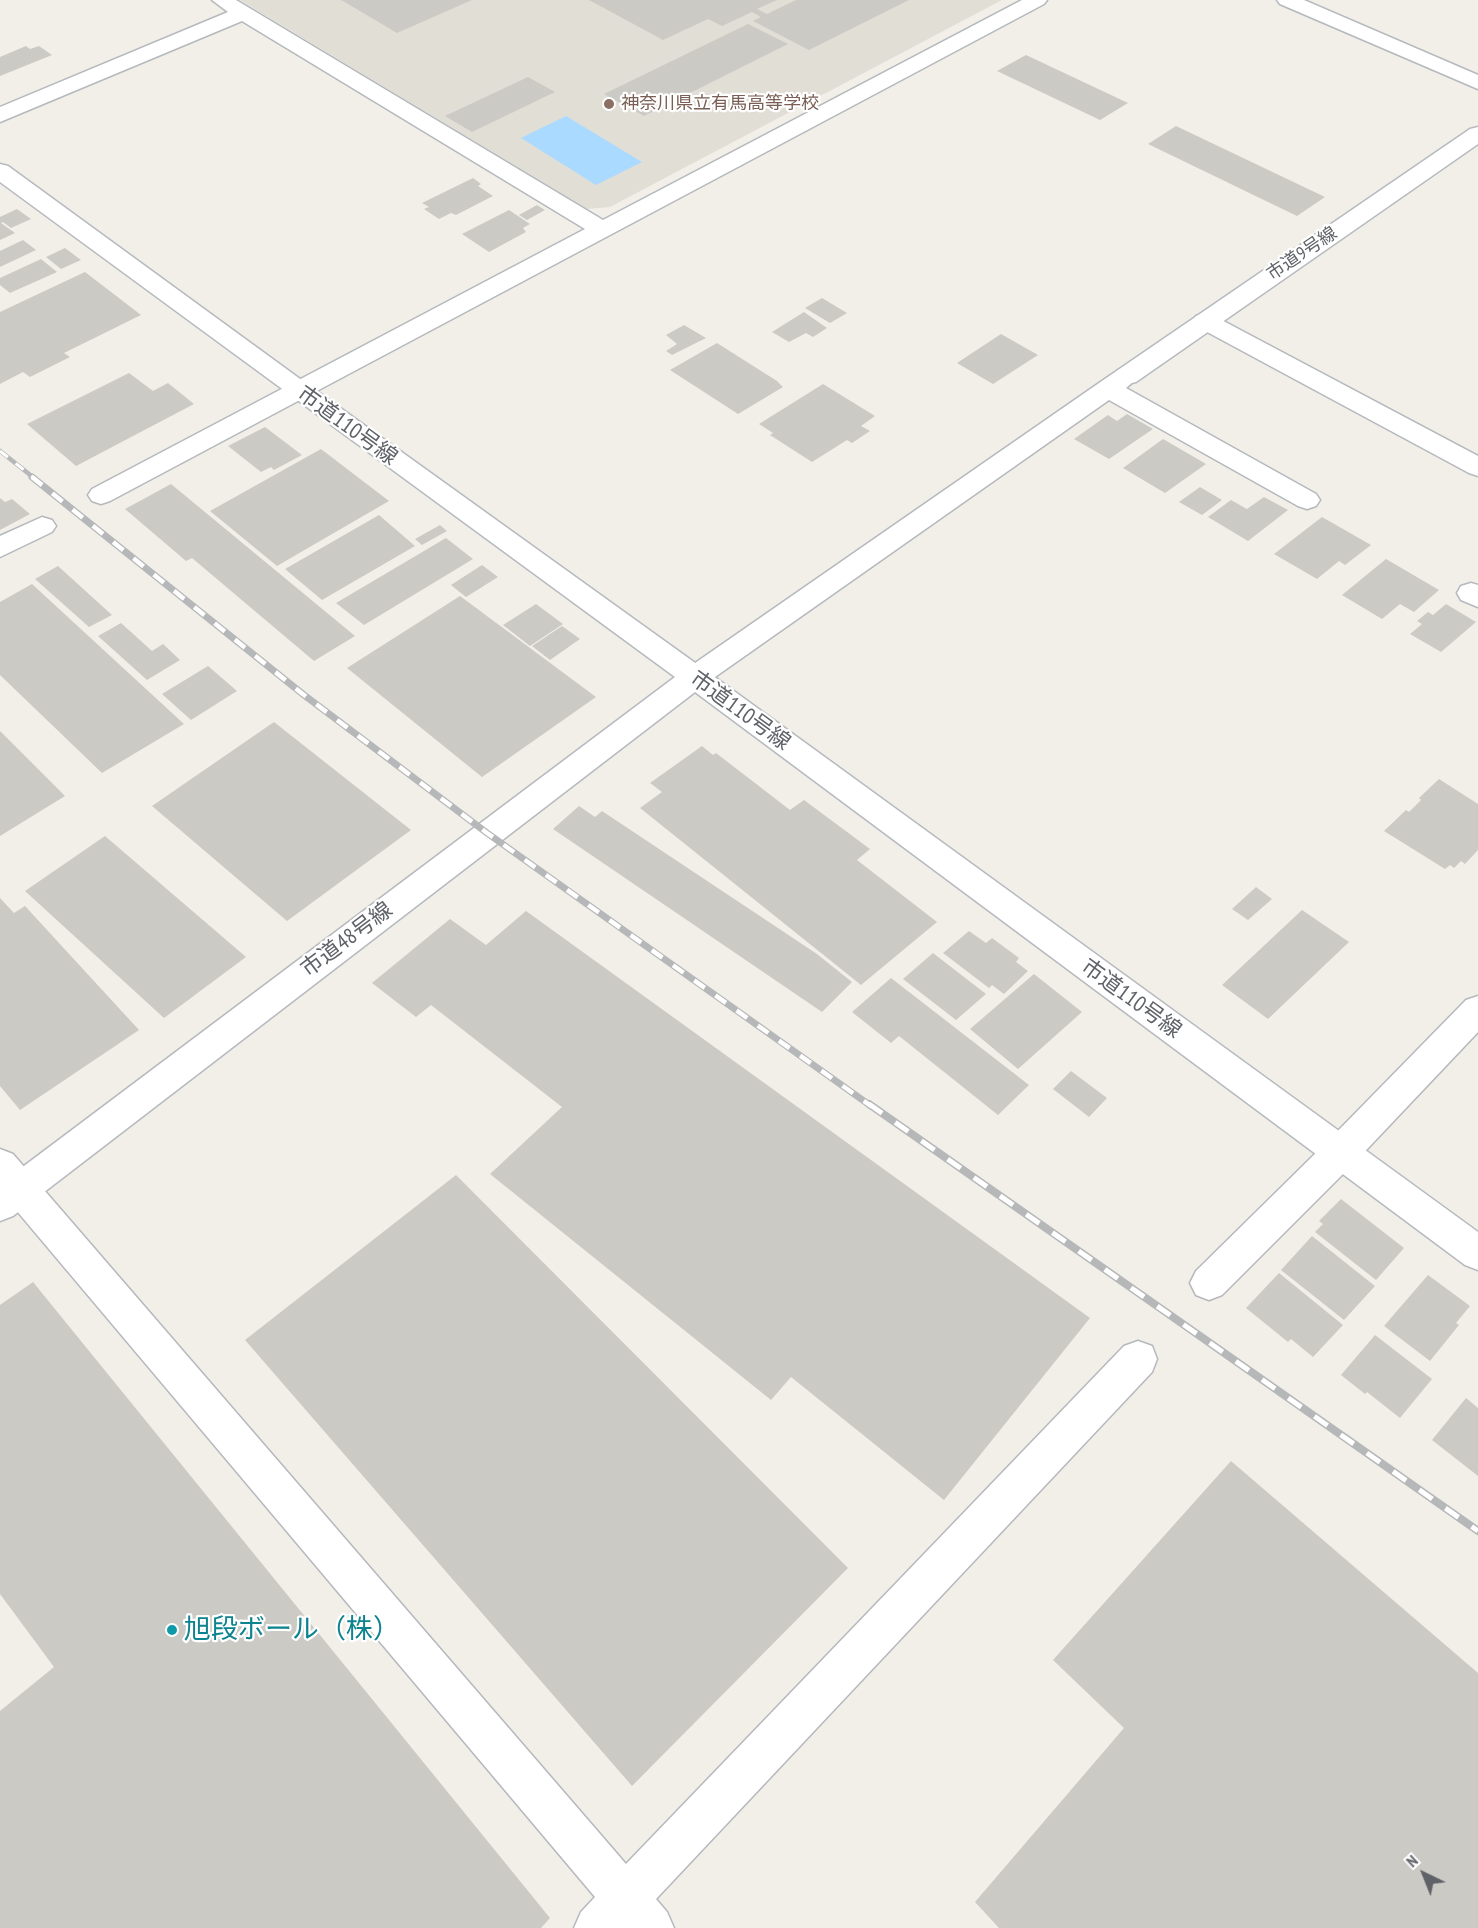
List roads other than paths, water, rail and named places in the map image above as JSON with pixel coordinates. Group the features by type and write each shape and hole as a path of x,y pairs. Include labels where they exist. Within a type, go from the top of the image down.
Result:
{"street":[{"path":"222,0 601,229"},
{"path":"101,495 1037,0"},
{"path":"1287,0 1478,83"},
{"path":"0,115 244,13"},
{"name":"市道9号線","path":"1118,382 1478,134"},
{"name":"市道110号線","path":"0,171 297,390 695,677 1478,1253"},
{"path":"1205,321 1478,467"},
{"path":"1118,382 1307,500"},
{"name":"市道48号線","path":"7,1187 695,677 1118,382"},
{"path":"0,548 42,526"},
{"path":"1209,1283 1340,1153 1478,1010"},
{"path":"7,1187 638,1913"},
{"path":"597,1928 638,1913 1138,1359"}],"water":[{"path":"566,116 642,162 596,185 521,138"}],"railway":[{"path":"0,451 34,478"},
{"path":"32,477 304,695 487,833 871,1106"},
{"path":"869,1104 1478,1531"}],"place":[{"name":"神奈川県立有馬高等学校","path":"609,104"},
{"name":"旭段ボール（株）","path":"172,1630"}]}
